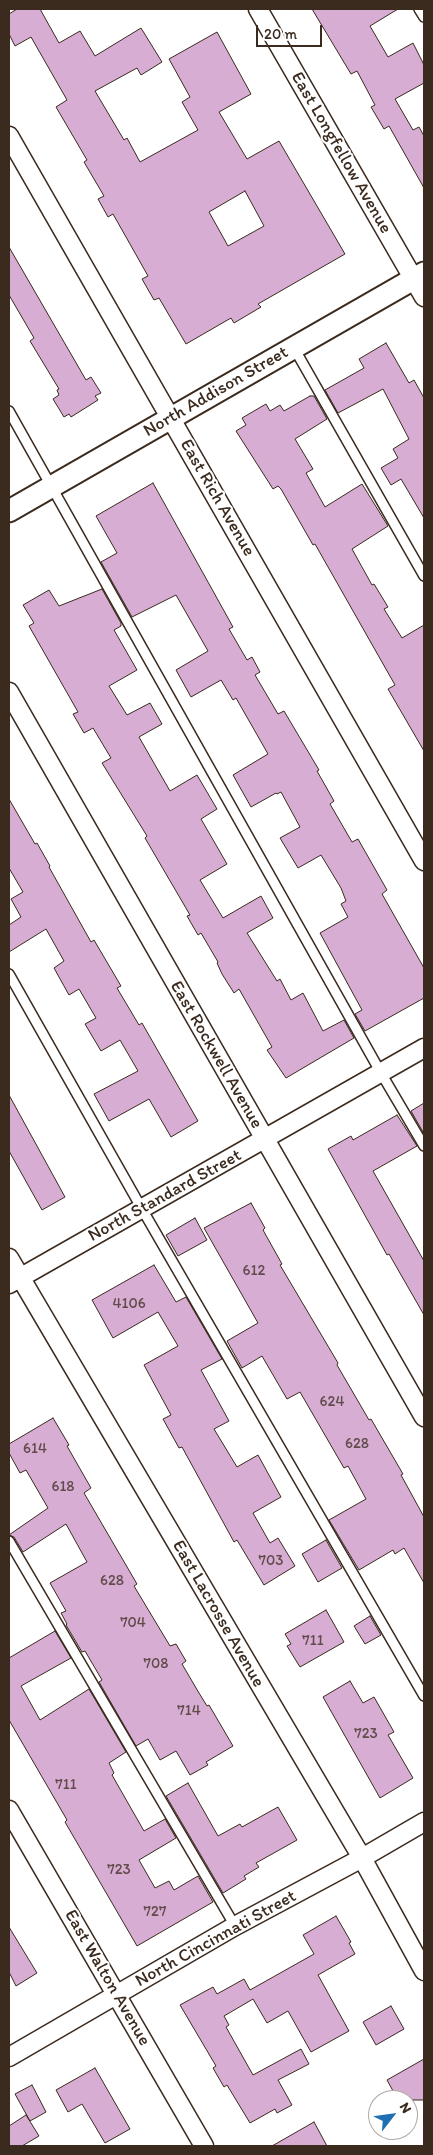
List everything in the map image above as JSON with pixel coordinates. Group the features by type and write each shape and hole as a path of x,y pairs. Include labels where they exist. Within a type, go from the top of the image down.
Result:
{"street":[{"name":"East Longfellow Avenue","path":"258,9 419,276 424,297"},
{"name":"East Rich Avenue","path":"9,136 424,861"},
{"name":"North Addison Street","path":"9,511 419,276"},
{"name":"East Rockwell Avenue","path":"9,692 424,1417"},
{"name":"North Standard Street","path":"14,1281 424,1048"},
{"name":"East Lacrosse Avenue","path":"9,1258 14,1281 362,1858 424,1970"},
{"name":"East Walton Avenue","path":"9,1810 204,2146"},
{"name":"North Cincinnati Street","path":"9,2057 235,1926 362,1858 424,1822"}],"lane":[{"path":"420,9 424,17"},
{"path":"294,348 424,576"},
{"path":"9,411 381,1073 424,1146"},
{"path":"9,974 142,1209 424,1696"},
{"path":"9,1541 235,1926"}],"building":[{"path":"17,9 40,9 59,43 80,31 95,56 141,28 162,62 141,75 137,68 95,91 124,140 127,138 140,162 198,130 182,102 190,97 169,59 217,32 251,94 219,112 247,159 279,141 345,254 258,304 261,307 234,323 231,318 186,344 159,298 154,300 142,279 148,276 113,214 108,217 98,199 104,196 84,162 87,160 56,107 67,100 31,37 15,46 9,34 9,14","holes":["245,191 264,226 228,246 209,212"]},
{"path":"312,9 398,9 370,26 388,57 413,43 424,65 424,83 395,99 413,130 419,127 424,136 424,188 389,126 384,129 371,107 375,105 357,71 351,74"},
{"path":"9,247 86,380 91,377 101,393 95,396 98,400 71,417 69,414 64,417 53,399 59,395 57,390 59,389 30,341 34,338 9,295"},
{"path":"386,343 409,383 414,380 424,398 424,518 401,479 391,485 381,468 398,458 393,449 409,439 383,389 338,413 325,390 364,368 359,359"},
{"path":"310,396 314,396 327,419 295,439 313,469 306,473 325,507 362,484 388,526 352,549 372,585 374,584 388,607 384,609 402,638 424,625 424,751 388,689 395,685 315,544 313,545 281,489 278,486 273,489 236,431 246,425 242,418 266,404 270,411 280,405 284,411"},
{"path":"153,483 233,627 229,629 247,660 252,657 260,672 255,675 278,714 284,711 319,770 317,771 334,801 330,804 352,842 358,839 387,890 382,894 424,968 424,998 365,1031 355,1014 362,1010 320,933 348,917 341,904 346,901 341,888 321,855 298,868 280,838 300,827 281,792 251,807 233,775 268,754 236,698 233,700 221,680 191,697 176,670 208,651 176,595 132,617 101,562 117,553 96,516"},
{"path":"102,589 121,623 121,626 114,630 137,670 109,686 127,715 150,703 162,724 139,737 170,791 197,775 217,809 201,819 227,864 200,880 223,918 261,896 273,918 247,933 277,981 280,979 291,1000 303,993 323,1031 344,1020 354,1038 286,1078 267,1050 272,1047 239,989 234,993 201,933 198,935 187,916 190,915 145,838 147,836 102,763 111,758 93,728 84,733 73,714 78,712 29,626 34,623 23,605 49,590 59,606"},
{"path":"9,799 35,844 37,843 91,942 94,940 121,986 117,988 139,1025 142,1023 198,1121 171,1137 149,1099 109,1121 94,1094 138,1071 120,1040 101,1051 85,1024 96,1018 79,989 69,995 54,968 64,961 46,929 9,952 9,925 21,917 11,899 23,892 9,868"},
{"path":"9,1095 65,1197 42,1210 9,1151"},
{"path":"424,1103 424,1134 411,1111"},
{"path":"397,1115 417,1146 373,1171 424,1261 424,1315 389,1254 387,1255 328,1149 351,1136 353,1140"},
{"path":"251,1203 265,1228 263,1230 282,1264 280,1265 369,1420 371,1419 403,1474 401,1475 424,1517 424,1583 404,1548 395,1554 393,1550 359,1570 329,1520 366,1499 348,1466 344,1468 300,1392 287,1399 262,1356 242,1368 227,1341 258,1323 204,1228"},
{"path":"195,1218 207,1240 178,1256 166,1235"},
{"path":"154,1265 176,1302 186,1297 222,1359 201,1370 229,1421 214,1429 237,1467 258,1455 281,1497 253,1513 270,1543 278,1538 295,1566 264,1585 237,1540 234,1542 182,1447 179,1448 163,1419 171,1415 144,1365 178,1346 158,1312 113,1338 92,1300"},
{"path":"53,1418 91,1488 84,1493 137,1584 134,1586 170,1646 176,1644 186,1661 182,1664 233,1746 206,1762 208,1765 190,1775 176,1751 160,1760 148,1739 136,1746 99,1682 102,1680 85,1651 82,1652 66,1625 61,1613 66,1611 50,1583 87,1562 66,1524 23,1552 14,1537 9,1535 48,1508 26,1470 20,1473 9,1453 9,1444"},
{"path":"326,1540 342,1568 318,1582 302,1554"},
{"path":"326,1610 344,1642 300,1667 287,1646 291,1644 285,1634"},
{"path":"370,1616 381,1635 365,1644 354,1626"},
{"path":"55,1631 71,1658 21,1686 40,1720 89,1689 126,1752 109,1763 114,1773 112,1775 144,1831 165,1819 176,1838 139,1860 155,1888 169,1881 174,1890 198,1876 213,1902 137,1946 65,1822 67,1820 9,1720 9,1658"},
{"path":"350,1681 363,1703 374,1697 394,1732 388,1735 413,1778 380,1798 323,1697"},
{"path":"188,1783 218,1836 240,1824 242,1827 278,1807 297,1840 256,1863 259,1867 244,1876 246,1879 223,1893 166,1796"},
{"path":"336,1916 351,1942 349,1943 355,1954 318,1975 349,2031 311,2052 288,2011 267,2023 253,1999 224,2016 229,2025 226,2027 253,2075 301,2049 309,2064 278,2080 292,2105 277,2113 275,2109 250,2123 227,2085 224,2087 213,2068 216,2066 180,2005 213,1987 217,1994 244,1979 250,1990 314,1954 303,1935"},
{"path":"9,1927 37,1973 16,1986 9,1972"},
{"path":"391,2006 404,2029 376,2045 363,2022"},
{"path":"424,2059 424,2100 418,2100 418,2090 392,2090 387,2080"},
{"path":"95,2068 130,2129 105,2143 82,2104 68,2112 56,2090"},
{"path":"32,2085 46,2112 30,2121 15,2094"},
{"path":"26,2115 39,2136 22,2146 9,2146 9,2126"},
{"path":"314,2122 327,2146 272,2146"}]}
